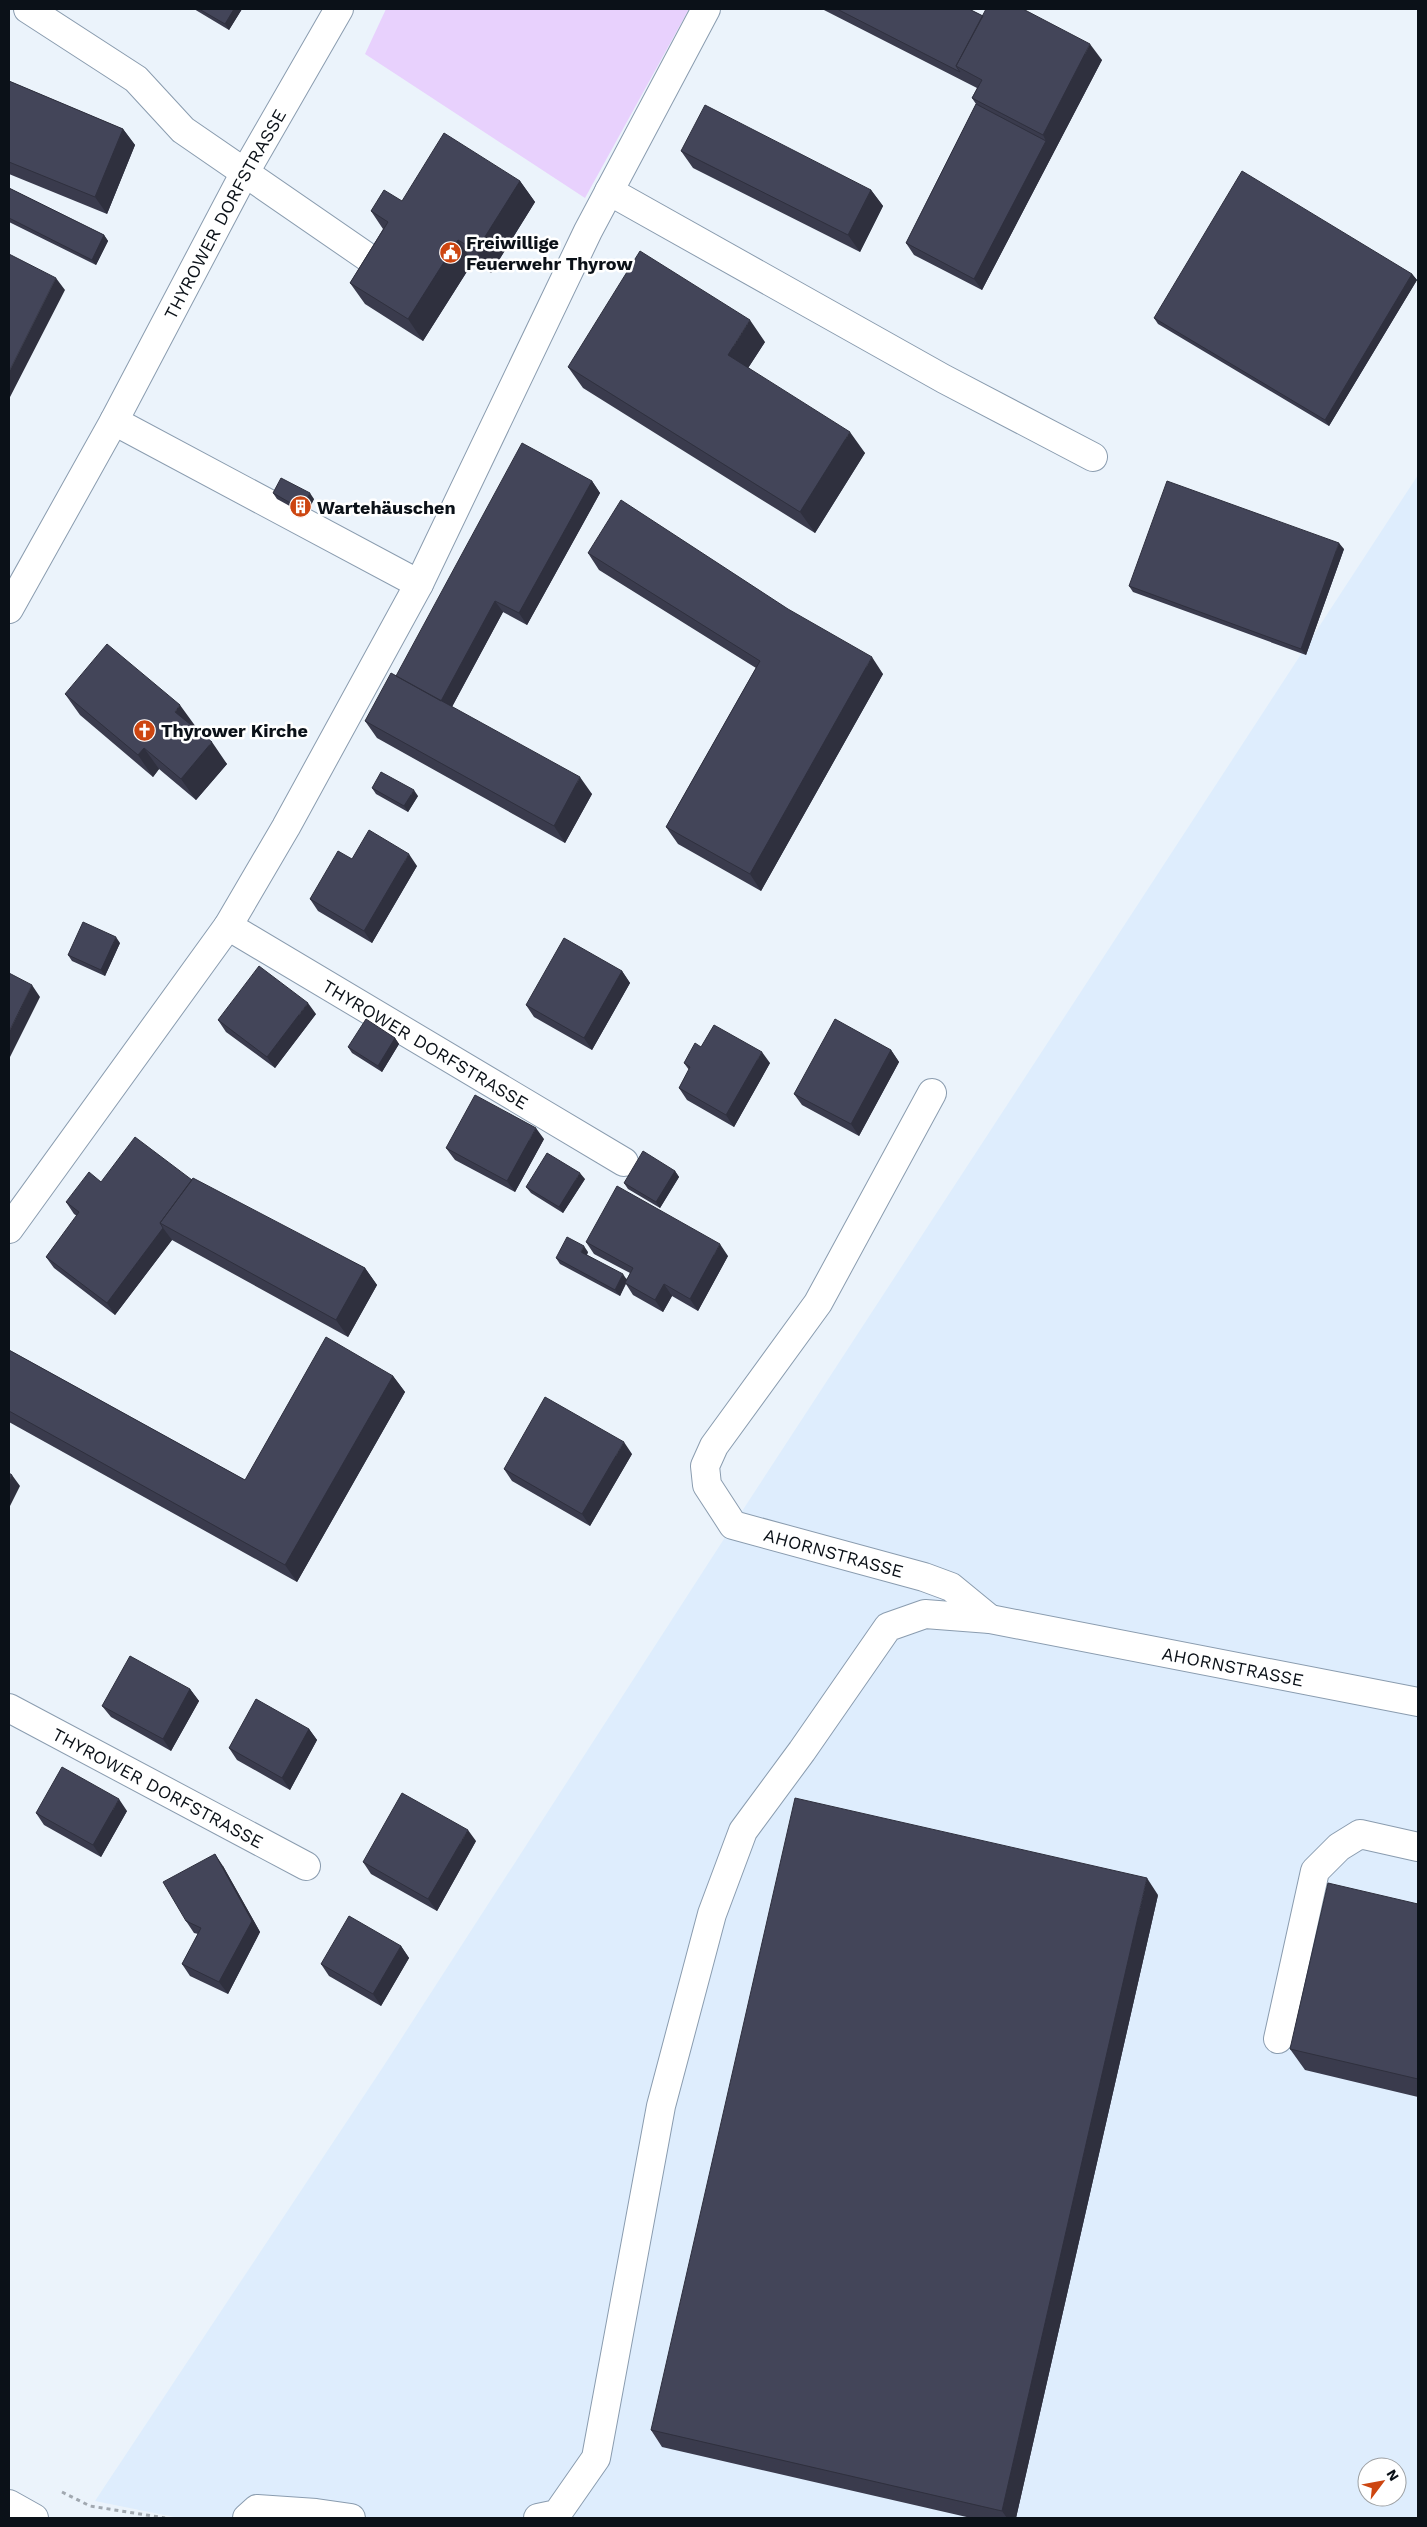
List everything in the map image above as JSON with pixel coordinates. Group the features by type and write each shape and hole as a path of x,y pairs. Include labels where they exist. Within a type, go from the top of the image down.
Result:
{"street":[{"path":"28,9 136,79 183,130 244,174 386,270"},
{"name":"THYROWER DORFSTRASSE","path":"9,609 114,421 244,174 339,9"},
{"path":"9,1229 228,926 286,827 419,584 609,191 706,9"},
{"path":"609,191 944,379 1093,457"},
{"path":"114,421 419,584"},
{"name":"THYROWER DORFSTRASSE","path":"228,926 624,1162"},
{"name":"AHORNSTRASSE","path":"932,1093 818,1303 714,1446 705,1466 707,1485 733,1525 942,1583 951,1587 990,1619 1418,1702"},
{"path":"538,2518 557,2514 596,2458 661,2106 712,1914 743,1831 802,1751 888,1627 925,1614 990,1619"},
{"name":"THYROWER DORFSTRASSE","path":"9,1708 306,1866"},
{"path":"1278,2039 1315,1871 1339,1846 1360,1834 1418,1847"},
{"path":"9,2504 34,2518"},
{"path":"248,2518 257,2509 316,2513 351,2518"}],"path":[{"path":"58,2489 90,2506 165,2518"}],"shaded area":[{"path":"386,9 689,9 585,198 365,54"},
{"path":"1418,475 1418,2518 179,2518 95,2501 383,2067 733,1525"}],"building":[{"path":"199,9 234,9 225,24"},
{"path":"837,9 969,9 983,16 956,66 960,72"},
{"path":"986,9 1023,9 1090,44 1043,135 972,98 982,80 956,66"},
{"path":"9,81 123,129 95,197 9,162"},
{"path":"976,104 1046,141 974,279 906,243"},
{"path":"705,105 871,190 848,235 681,151"},
{"name":"Freiwillige Feuerwehr Thyrow","path":"444,133 520,181 476,251 458,240 408,319 350,283 388,222 371,211 384,190 402,201"},
{"path":"1242,171 1412,274 1325,420 1154,318"},
{"path":"9,188 104,235 92,260 9,218"},
{"path":"640,251 750,320 728,355 850,432 800,512 568,367"},
{"path":"9,254 56,278 9,372"},
{"path":"522,443 592,481 519,613 495,601 441,701 396,676"},
{"name":"Wartehäuschen","path":"281,478 310,493 301,509 273,493"},
{"path":"1167,481 1339,543 1301,649 1129,586"},
{"path":"621,500 788,609 872,657 750,874 666,827 760,661 588,553"},
{"name":"Thyrower Kirche","path":"107,644 180,705 175,712 212,742 181,779 144,748 138,755 65,694"},
{"path":"391,673 580,777 554,826 365,721"},
{"path":"381,772 414,790 404,806 372,788"},
{"path":"369,830 409,854 364,931 310,899 338,851 352,859"},
{"path":"83,922 116,937 101,970 68,955"},
{"path":"564,938 622,971 584,1038 526,1005"},
{"path":"259,966 308,1003 267,1057 218,1020"},
{"path":"9,973 32,985 9,1032"},
{"path":"366,1019 395,1038 378,1066 348,1047"},
{"path":"835,1019 891,1050 851,1124 794,1094"},
{"path":"714,1025 762,1052 726,1115 679,1088 690,1067 684,1063 695,1043 701,1047"},
{"path":"475,1095 536,1128 507,1181 446,1148"},
{"path":"135,1137 192,1180 160,1223 163,1228 107,1303 46,1257 79,1212 66,1202 89,1172 101,1182"},
{"path":"643,1151 675,1171 656,1202 624,1183"},
{"path":"547,1153 580,1173 559,1207 526,1187"},
{"path":"193,1178 365,1268 336,1320 160,1223"},
{"path":"617,1186 720,1244 690,1299 664,1284 655,1300 625,1283 633,1268 586,1242"},
{"path":"567,1237 584,1246 581,1252 623,1274 615,1290 556,1258"},
{"path":"326,1337 393,1376 285,1565 9,1411 9,1350 245,1480"},
{"path":"545,1397 624,1442 582,1514 504,1469"},
{"path":"130,1656 190,1689 163,1739 102,1706"},
{"path":"256,1699 309,1729 282,1778 229,1748"},
{"path":"62,1767 119,1799 93,1845 36,1813"},
{"path":"402,1793 468,1830 428,1899 363,1862"},
{"path":"795,1798 1147,1878 1002,2511 651,2430"},
{"path":"215,1854 252,1921 219,1982 182,1964 201,1928 186,1921 163,1882"},
{"path":"1328,1883 1418,1904 1418,2079 1290,2049"},
{"path":"349,1916 401,1946 373,1994 321,1964"}],"place":[{"name":"Freiwillige Feuerwehr Thyrow","path":"450,252"},
{"name":"Wartehäuschen","path":"301,507"},
{"name":"Thyrower Kirche","path":"145,730"}]}
